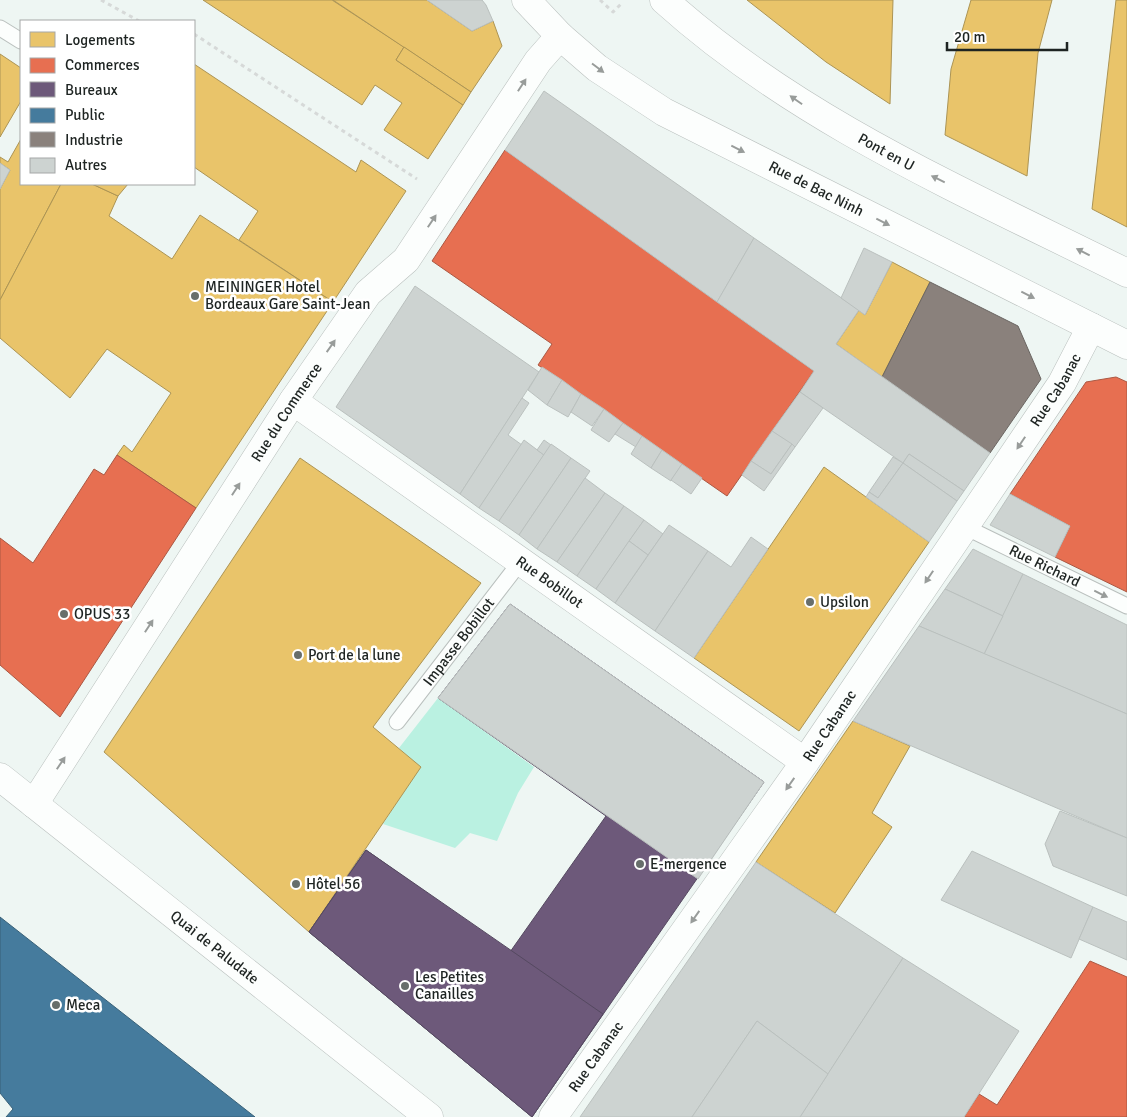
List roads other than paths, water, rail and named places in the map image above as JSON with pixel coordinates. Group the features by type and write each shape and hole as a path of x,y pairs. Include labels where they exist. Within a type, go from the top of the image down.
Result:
{"street":[{"name":"Rue de Bac Ninh","path":"526,0 560,36 597,68 664,112 1127,345"},
{"name":"Pont en U","path":"664,0 734,57 810,110 895,158 1127,274"},
{"name":"Rue du Commerce","path":"34,804 293,400 368,293 406,260 538,61 560,36"},
{"name":"Rue Cabanac","path":"553,1117 806,762 963,526 1062,383 1092,326"},
{"name":"Rue Bobillot","path":"293,400 806,762"},
{"name":"Quai de Paludate","path":"0,777 429,1117"}],"lane":[{"path":"0,28 20,40"},
{"name":"Rue Richard","path":"963,526 1127,606"},
{"name":"Impasse Bobillot","path":"397,722 522,561"}],"place":[{"name":"MEININGER Hotel Bordeaux Gare Saint-Jean","path":"195,296"},
{"name":"Upsilon","path":"810,602"},
{"name":"OPUS 33","path":"64,614"},
{"name":"Port de la lune","path":"298,655"},
{"name":"E-mergence","path":"640,864"},
{"name":"Hôtel 56","path":"296,884"},
{"name":"Les Petites Canailles","path":"405,986"},
{"name":"Meca","path":"56,1005"}]}
